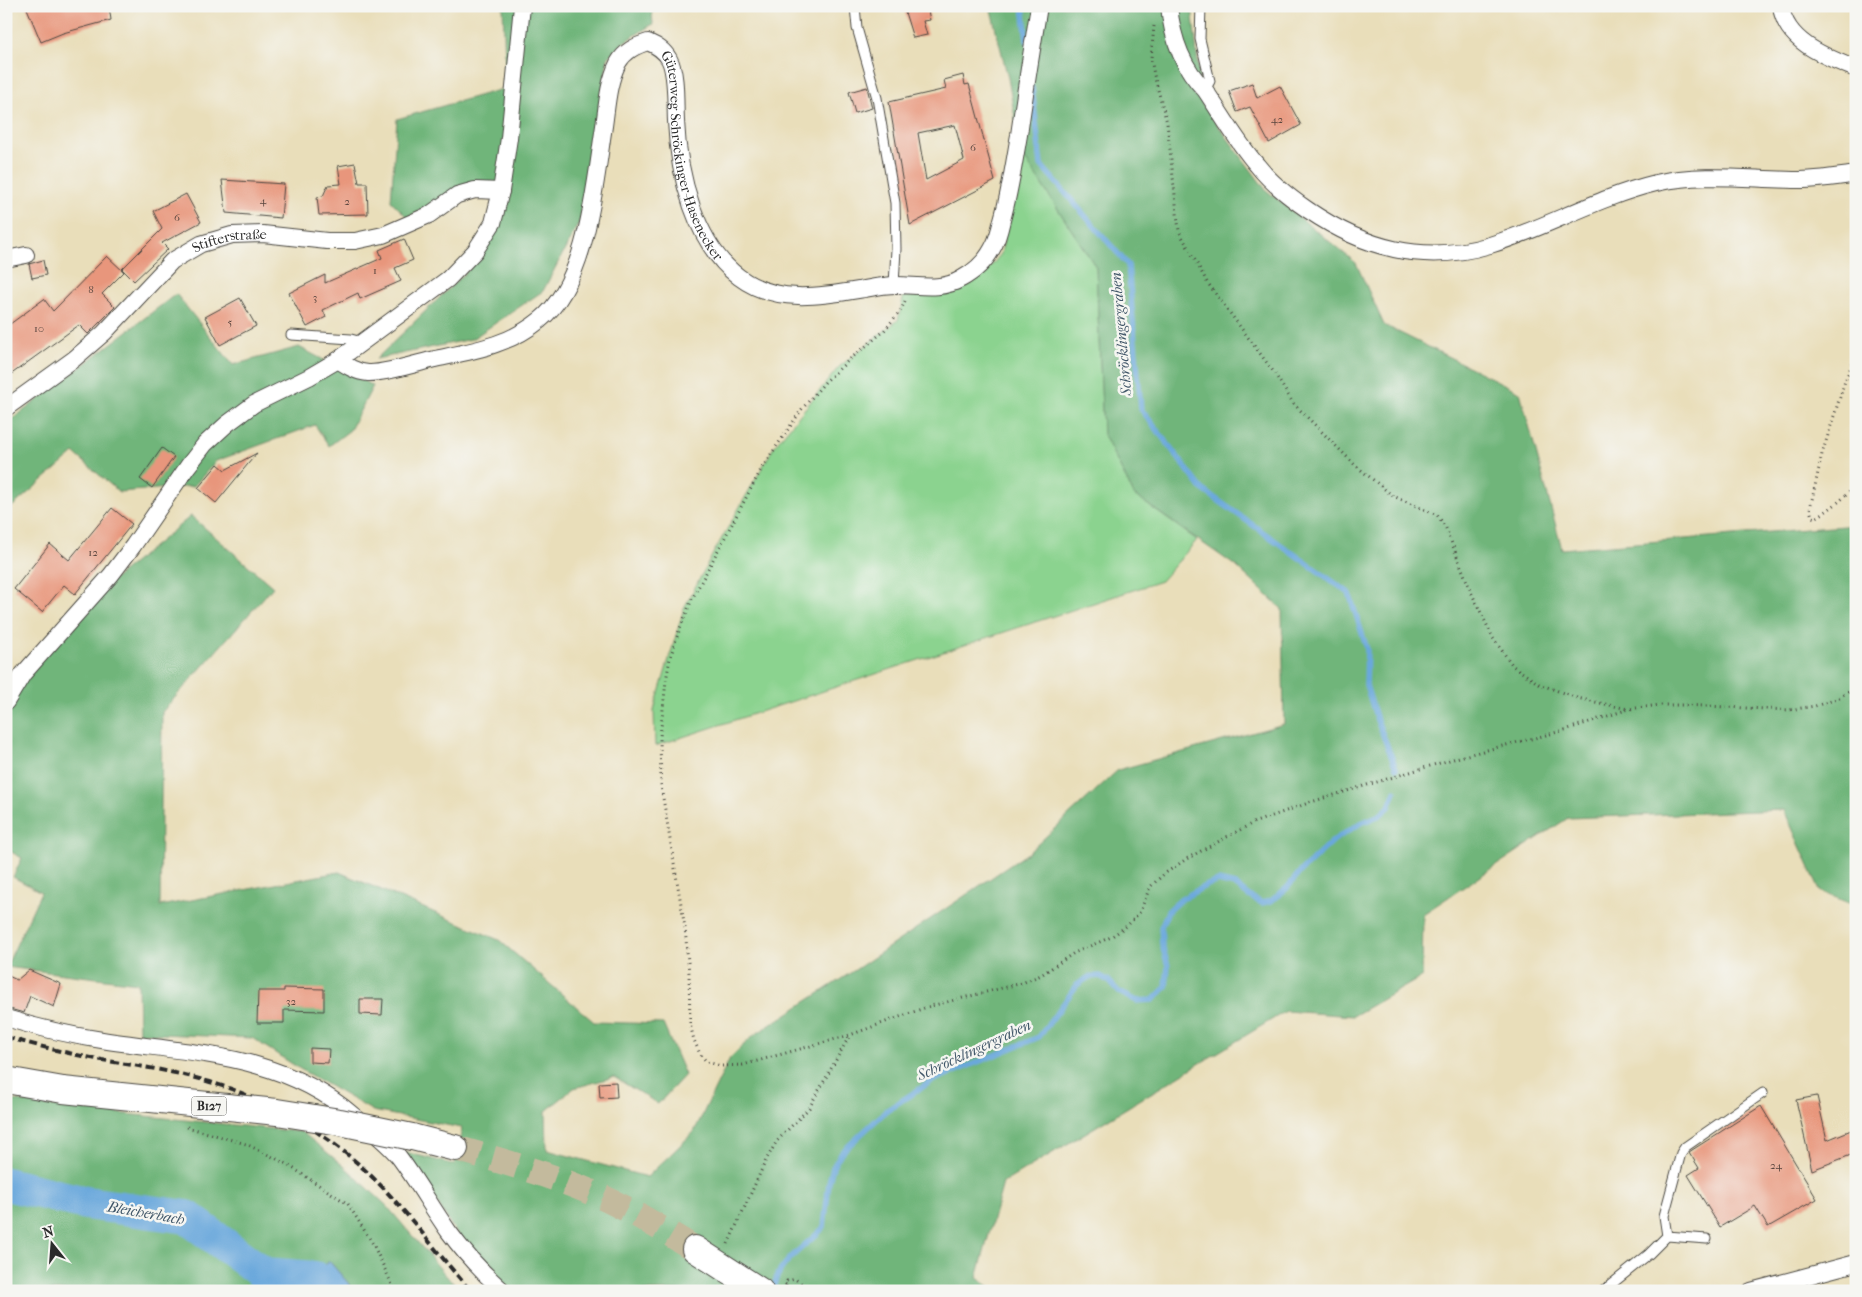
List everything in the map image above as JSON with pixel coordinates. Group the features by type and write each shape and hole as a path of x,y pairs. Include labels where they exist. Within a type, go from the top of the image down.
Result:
{"main road":[{"name":"B127","path":"6,1080 63,1090 278,1112 340,1122 455,1148"},
{"path":"695,1249 725,1256 760,1291"}],"street":[{"path":"6,702 23,674 111,575 205,444 227,424 254,404 309,377 338,360 448,279 475,251 492,223 501,191 522,6"},
{"name":"Güterweg Schröckinger-Hasenecker","path":"338,360 351,369 369,373 393,369 493,346 519,335 542,319 557,302 572,275 584,243 591,210 610,82 619,62 632,48 648,42 660,48 670,60 674,77 676,133 692,209 706,238 721,260 739,277 756,287 784,296 833,294 894,285 936,286 960,280 973,272 993,248 1007,203 1040,6"},
{"path":"1781,6 1785,22 1797,37 1820,53 1856,69"},
{"path":"1169,10 1181,57 1195,80 1205,90 1256,165 1274,184 1294,200 1342,231 1386,248 1428,254 1469,251 1511,238 1639,188 1674,180 1715,178 1802,180 1856,174"},
{"name":"Stifterstraße","path":"6,408 74,359 104,333 172,261 201,244 232,235 263,234 327,241 355,241 383,235 429,215 457,196 476,190 501,191"},
{"path":"6,259 26,255"},
{"path":"6,1018 67,1034 241,1060 277,1072 318,1091 352,1115 398,1156 450,1233 477,1267 503,1291"},
{"path":"1751,1291 1856,1263"}],"lane":[{"path":"855,6 857,28 876,98 894,204 896,249 894,285"},
{"path":"1200,6 1200,39 1210,81 1205,90"},
{"path":"291,335 351,338 362,342"},
{"path":"1667,1236 1664,1216 1681,1153 1685,1147 1764,1093"},
{"path":"1603,1291 1649,1254 1667,1236 1707,1239"}],"path":[{"path":"1169,10 1153,28 1151,58 1166,123 1179,231 1207,282 1273,372 1293,403 1356,466 1393,496 1437,515 1441,520 1493,638 1513,666 1538,684 1577,698 1629,709"},
{"path":"910,286 901,310 893,321 825,382 802,410 763,466 692,599 679,631 666,681 660,737 661,786 686,928 690,973 690,1024 700,1054 707,1062 721,1066 743,1065 850,1035 927,1007 1022,983 1041,975 1074,953 1111,937 1128,925 1140,912 1150,887 1164,874 1188,858 1253,824 1311,802 1463,756 1562,731 1629,709 1660,705 1683,705 1789,710 1815,706 1834,700 1856,688"},
{"path":"1856,355 1845,381 1822,454 1810,509 1812,517 1815,518 1830,510 1856,485"},
{"path":"725,1256 769,1153 777,1141 808,1108 850,1035"},
{"path":"182,1125 246,1144 284,1162 348,1204 374,1244 395,1291"},
{"path":"784,1291 787,1281 795,1279 812,1291"},
{"path":"389,1291 392,1284"},
{"path":"785,1284 795,1291"}],"green space":[{"path":"503,6 651,6 653,24 624,42 608,58 580,221 543,291 472,339 376,359 469,269 512,190 465,186 408,218 391,201 397,119 506,88"},
{"path":"990,6 1192,6 1202,104 1266,190 1356,263 1384,325 1520,392 1562,549 1856,525 1856,906 1820,891 1784,810 1568,818 1423,914 1422,977 1353,1016 1286,1011 1003,1183 977,1278 996,1291 512,1291 480,1261 455,1231 405,1152 455,1165 462,1128 373,1111 300,1069 252,1038 139,1033 138,983 6,967 41,892 13,877 22,858 6,849 6,701 85,603 191,516 273,587 162,712 160,906 339,872 499,940 594,1022 663,1024 685,1075 658,1104 614,1077 574,1088 546,1111 547,1150 647,1177 694,1132 730,1058 753,1036 855,970 1028,853 1118,770 1284,724 1282,609 1237,567 1134,495 1103,433 1096,267 1021,153 1008,78"},
{"path":"1021,153 1096,267 1103,433 1134,495 1197,540 1161,581 655,746 654,710 684,608 775,445 839,367 898,320 904,295 943,293 968,286 985,273 1001,254"},
{"path":"176,294 233,365 299,347 373,386 350,430 329,446 315,425 216,461 194,486 119,492 74,453 6,512 6,424"},
{"path":"6,1099 57,1107 302,1132 345,1167 386,1205 449,1279 462,1291 355,1291 329,1261 303,1291 6,1291"}],"water":[{"path":"329,1261 355,1291 303,1291"}],"building":[{"path":"26,6 109,6 111,20 63,33 41,42"},
{"path":"903,6 927,6 930,20 923,21 927,35 913,38"},
{"path":"963,75 965,85 969,84 995,181 910,225 889,102 946,89 944,80","holes":["955,125 964,160 926,180 918,133"]},
{"path":"1252,83 1257,98 1280,86 1301,125 1269,143 1250,107 1237,112 1229,91"},
{"path":"867,87 872,108 855,113 849,92"},
{"path":"355,163 359,183 367,183 368,214 319,215 317,197 323,196 328,185 341,184 338,166"},
{"path":"222,180 284,184 281,218 226,213"},
{"path":"186,194 201,222 162,243 168,249 134,281 122,269 162,229 153,211"},
{"path":"404,239 413,260 395,268 401,281 360,299 358,293 323,310 326,317 307,327 289,293 325,275 325,283 382,258 379,250"},
{"path":"107,256 124,272 102,294 115,307 88,334 79,325 6,378 6,327 44,299 53,311"},
{"path":"43,260 46,275 32,278 29,264"},
{"path":"240,298 256,326 220,345 205,317"},
{"path":"162,448 174,457 152,488 140,479"},
{"path":"257,453 216,503 198,488 218,464 225,470"},
{"path":"112,508 132,524 75,594 64,585 42,612 14,589 50,544 69,560"},
{"path":"29,970 61,984 54,1007 30,996 24,1013 6,1008 6,975 17,980"},
{"path":"284,988 324,989 324,1011 284,1010 284,1023 257,1023 258,991 284,991"},
{"path":"360,999 383,999 382,1015 360,1014"},
{"path":"310,1048 329,1049 328,1063 310,1062"},
{"path":"616,1082 617,1097 600,1098 599,1083"},
{"path":"1817,1096 1827,1140 1856,1128 1856,1153 1812,1170 1796,1100"},
{"path":"1761,1106 1817,1199 1768,1227 1755,1206 1720,1227 1688,1175 1699,1168 1689,1152"}],"waterway":[{"name":"Schröcklingergraben","path":"1023,6 1027,41"},
{"name":"Schröcklingergraben","path":"1032,88 1041,165 1128,265 1141,409 1202,489 1349,593 1367,649 1366,685 1377,720 1396,768"},
{"name":"Schröcklingergraben","path":"773,1291 775,1281 786,1263 824,1227 829,1182 833,1167 841,1153 887,1110 932,1081 1039,1037 1077,985 1089,977 1100,976 1109,981 1119,992 1137,1001 1153,1000 1166,987 1168,966 1162,945 1161,927 1168,911 1180,900 1218,881 1235,885 1262,903 1271,901 1287,888 1300,872 1334,840 1361,823 1380,815 1389,807 1395,791"},
{"name":"Bleicherbach","path":"6,1184 86,1203 187,1217 264,1274 315,1278 325,1291"}],"tunnel":[{"path":"455,1148 530,1170 586,1190 628,1210 695,1249"}],"railway":[{"path":"6,1037 78,1055 196,1078 249,1096 287,1114 339,1148 371,1176 401,1207 471,1291"}]}
